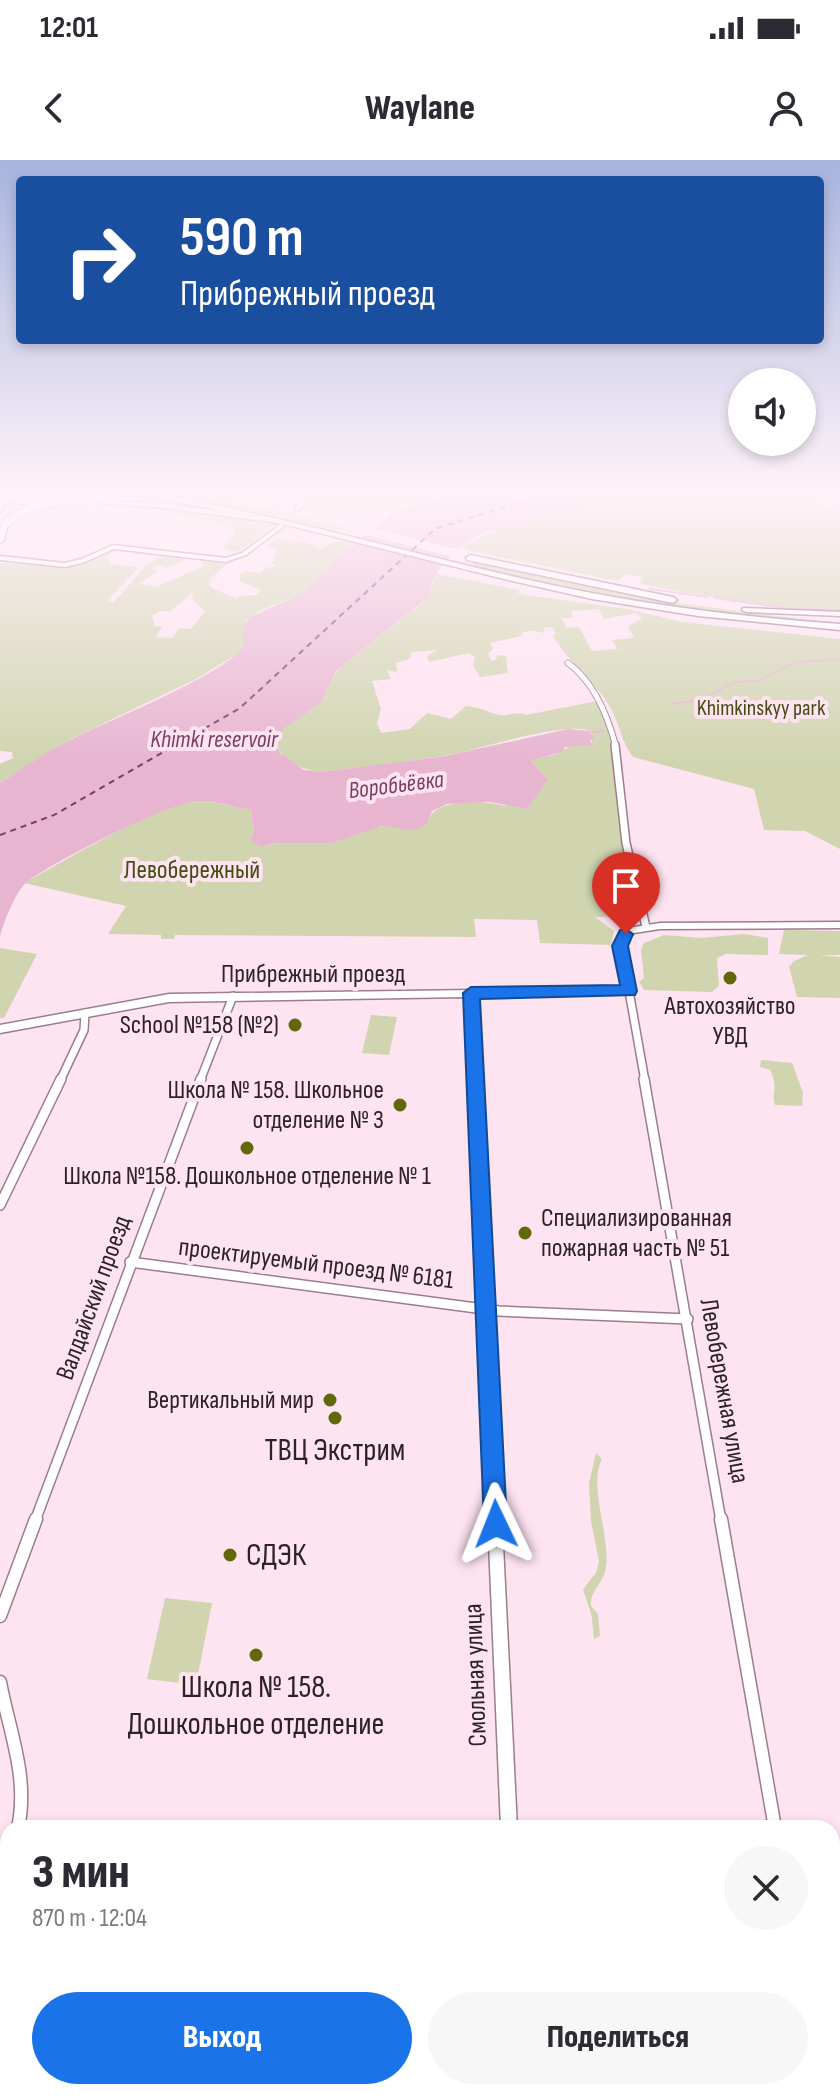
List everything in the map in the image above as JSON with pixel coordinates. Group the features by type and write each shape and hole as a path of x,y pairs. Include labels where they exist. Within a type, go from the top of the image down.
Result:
{"highway":[{"path":"533,583 601,598 726,617 840,629"},
{"path":"580,583 746,610 840,617"}],"street":[{"path":"568,663 586,681 605,709 614,732 619,749 626,842 646,927 840,925"},
{"name":"Левобережная улица","path":"646,927 631,930 620,942 774,1820"},
{"name":"Прибрежный проезд","path":"0,1029 159,999 629,991"},
{"name":"Смольная улица","path":"471,993 509,1820"},
{"name":"Валдайский проезд","path":"0,1616 130,1262 233,996"},
{"path":"0,1205 84,1030 85,1013"},
{"name":"проектируемый проезд № 6181","path":"130,1262 399,1300 486,1309 688,1319"},
{"path":"0,1682 20,1772 24,1808 20,1820"}],"green space":[{"path":"0,583 124,583 108,600 113,603 131,583 156,587 166,583 209,583 209,586 236,599 256,595 262,590 241,583 313,583 301,594 257,612 245,621 243,647 237,654 196,679 71,739 0,783 0,764 13,758 12,752 0,751","holes":["192,593 193,600 205,611 191,629 179,628 173,638 156,637 162,627 154,626 152,616 160,611 171,611"]},
{"name":"Левобережный","path":"433,583 481,583 520,590 518,593 525,595 627,609 683,622 840,639 840,849 805,831 764,830 754,789 633,757 606,700 560,646 553,636 556,634 552,627 544,628 544,633 531,630 521,636 490,643 493,649 488,653 491,661 496,660 497,655 506,656 508,673 480,677 473,665 475,657 469,653 429,662 427,656 438,650 412,652 409,659 396,663 397,672 387,670 391,679 372,681 381,709 377,723 381,733 410,729 427,713 451,719 466,706 499,715 526,715 597,701 614,738 623,842 639,916 595,917 614,931 611,945 540,943 537,920 474,919 476,937 175,935 174,939 161,939 161,935 108,934 126,906 24,883 158,812 197,801 251,810 254,832 250,841 265,846 275,843 333,843 373,828 429,819 441,807 451,804 475,802 505,806 529,761 557,754 571,745 592,744 592,732 564,729 448,755 322,772 303,768 280,752 279,735 286,726 318,705 341,667 426,600","holes":["599,609 604,619 636,613 642,619 628,626 634,638 612,640 617,649 592,651 579,627 566,628 562,618 573,618 571,611"]},
{"path":"548,583 569,583 645,599 840,624 747,616 563,586"},
{"path":"840,583 840,609 764,604 640,584"},
{"path":"784,930 840,931 840,955 819,955 840,957 840,998 797,997 789,967 794,961 808,955 779,954"},
{"path":"744,934 768,938 768,955 726,954 717,958 719,986 712,992 644,990 639,982 644,978 641,950 644,943 664,935 701,938"},
{"path":"0,948 37,954 4,1018 0,1018"},
{"path":"371,1015 397,1017 389,1055 362,1053"},
{"path":"761,1060 792,1063 803,1093 802,1106 775,1105 773,1076 770,1070 760,1067"},
{"path":"596,1453 602,1459 597,1482 606,1554 605,1572 591,1600 591,1606 598,1614 600,1636 594,1639 592,1617 583,1589 596,1573 599,1561 591,1521 589,1483"},
{"path":"165,1598 212,1603 196,1685 147,1679"}],"water":[{"name":"Khimki reservoir","path":"313,583 433,583 430,596 336,671 321,703 283,729 277,745 280,753 304,770 322,772 445,756 568,729 590,731 594,738 590,741 593,745 565,747 562,752 530,761 548,780 527,809 491,802 447,804 432,811 427,823 415,830 381,826 333,843 275,843 261,847 250,841 254,832 251,810 205,801 183,804 111,835 27,882 7,915 0,936 0,783 65,743 213,670 243,647 243,626 250,617 301,594"}],"waterway":[{"path":"650,589 708,597"},
{"path":"715,598 786,608 840,610"},
{"name":"Воробьёвка","path":"672,704 702,700 734,682 758,681 796,662 840,660"},
{"name":"Воробьёвка","path":"592,732 603,731"}],"ferry route":[{"path":"0,835 54,815 240,708 377,583"}],"place":[{"name":"Автохозяйство УВД","path":"730,978"},
{"name":"School №158 (№2)","path":"295,1025"},
{"name":"Школа № 158. Школьное отделение № 3","path":"400,1105"},
{"name":"Школа №158. Дошкольное отделение № 1","path":"247,1148"},
{"name":"Cпециализированная пожарная часть № 51","path":"525,1233"},
{"name":"Вертикальный мир","path":"330,1400"},
{"name":"ТВЦ Экстрим","path":"335,1418"},
{"name":"СДЭК","path":"230,1555"},
{"name":"Школа № 158. Дошкольное отделение","path":"256,1655"}],"route":[{"path":"496,1524 471,993 629,991 620,946 626,934"}],"park label":[{"name":"Khimkinskyy park","path":"761,708"}]}
